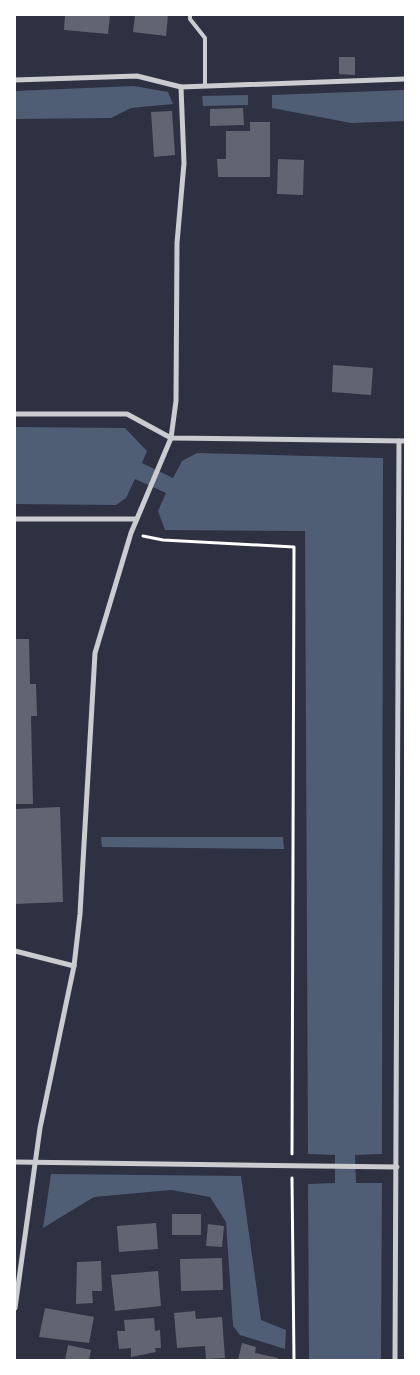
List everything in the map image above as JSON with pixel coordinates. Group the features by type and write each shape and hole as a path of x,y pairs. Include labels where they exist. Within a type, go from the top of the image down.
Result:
{"street":[{"path":"15,80 137,76 182,87 405,80"},
{"path":"15,1308 35,1162 74,966 80,914 96,653 131,533 171,438 176,401 177,242 184,164 182,87"},
{"path":"15,414 127,414 171,438 402,441 396,1360"},
{"path":"15,519 136,519"},
{"path":"15,951 74,966"},
{"path":"15,1162 397,1167"}],"lane":[{"path":"190,15 190,19 205,38 205,86"}],"path":[{"path":"131,533 163,540 294,547 292,1167 294,1360"}],"water":[{"path":"134,86 168,92 173,104 131,108 111,118 15,119 15,91"},
{"path":"405,90 405,121 351,123 272,108 272,95"},
{"path":"248,95 248,105 203,106 202,96"},
{"path":"15,427 125,428 147,451 142,463 173,478 182,461 197,453 383,458 382,1154 355,1155 356,1183 382,1183 381,1360 309,1360 308,1184 335,1183 335,1155 308,1154 305,531 165,530 158,511 166,493 135,479 126,498 116,505 15,504"},
{"path":"101,837 283,837 284,849 102,847"},
{"path":"51,1174 241,1176 261,1320 286,1330 285,1349 240,1335 233,1326 226,1222 210,1197 171,1190 94,1197 43,1228"}],"building":[{"path":"65,15 110,15 108,34 64,30"},
{"path":"135,15 168,15 166,36 133,32"},
{"path":"339,57 355,57 355,75 339,74"},
{"path":"243,108 244,125 210,126 210,109"},
{"path":"172,111 175,155 154,157 151,112"},
{"path":"250,122 270,122 270,177 218,177 217,159 226,159 226,131 250,131"},
{"path":"278,159 304,160 303,195 277,194"},
{"path":"333,365 373,368 371,395 332,392"},
{"path":"15,639 29,639 30,684 36,684 37,716 31,716 33,804 15,804"},
{"path":"60,807 63,902 15,904 15,809"},
{"path":"172,1214 201,1214 201,1235 172,1235"},
{"path":"156,1223 158,1249 119,1252 117,1226"},
{"path":"208,1224 224,1226 222,1247 206,1246"},
{"path":"222,1258 223,1290 181,1291 180,1259"},
{"path":"101,1261 102,1291 92,1291 93,1303 76,1304 77,1262"},
{"path":"158,1271 161,1306 115,1311 111,1275"},
{"path":"45,1308 94,1317 89,1343 39,1337"},
{"path":"195,1311 196,1319 222,1317 225,1358 206,1359 205,1346 177,1348 174,1313"},
{"path":"154,1318 155,1331 160,1330 161,1348 155,1348 156,1352 131,1357 131,1348 119,1349 117,1331 125,1331 124,1320"},
{"path":"242,1343 256,1347 255,1353 278,1358 278,1360 238,1360"},
{"path":"68,1345 91,1350 89,1360 65,1360"}]}
